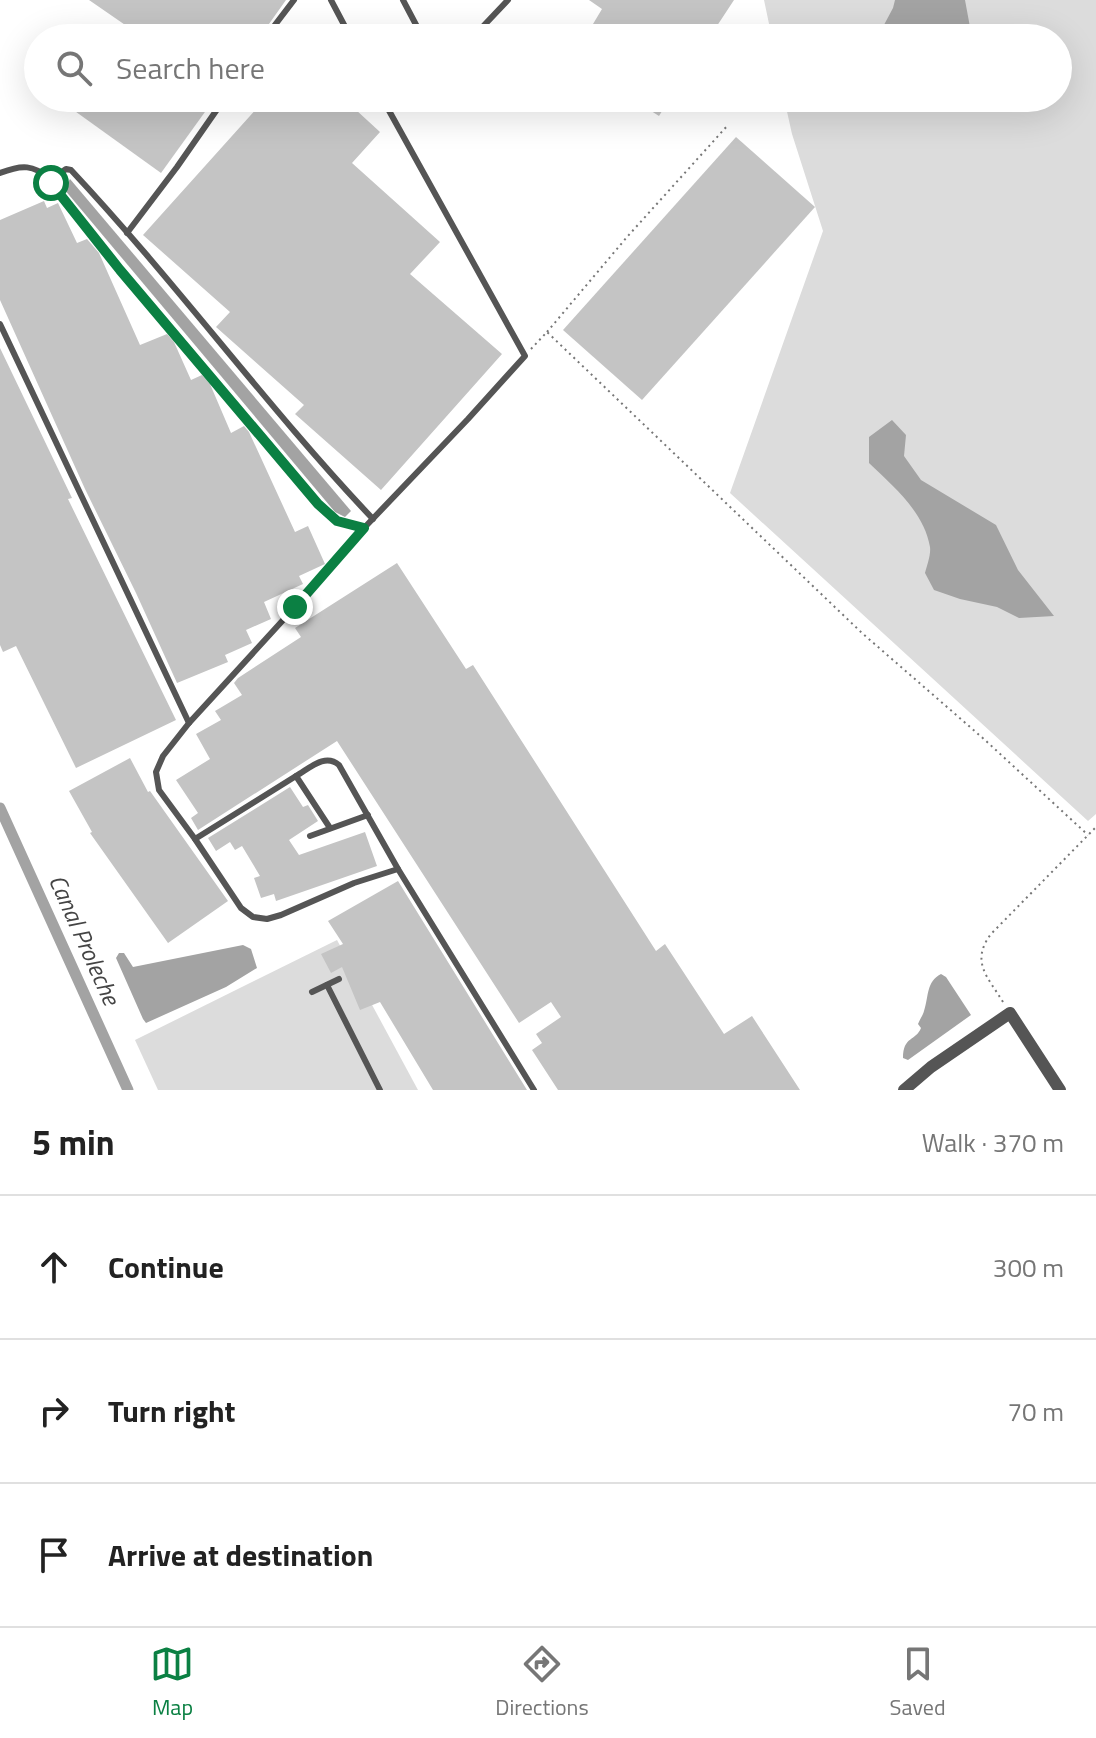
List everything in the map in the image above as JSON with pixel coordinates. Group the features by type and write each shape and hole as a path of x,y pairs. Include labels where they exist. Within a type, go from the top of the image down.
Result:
{"street":[{"path":"904,1090 931,1067 1010,1013 1060,1090"}],"lane":[{"path":"276,24 294,0"},
{"path":"331,0 344,24"},
{"path":"403,0 416,24"},
{"path":"485,24 508,0"},
{"path":"127,233 215,112"},
{"path":"391,112 525,356 364,528 189,723 163,756 156,772 159,790 241,908 253,917 267,919 281,915 354,883 398,869"},
{"path":"0,173 26,166 38,169 52,179 53,187 120,270 298,481 337,521 364,528"},
{"path":"52,179 66,169 71,170 326,470 373,519"},
{"path":"0,324 189,723"},
{"path":"195,839 325,759 333,760 339,765 398,869 534,1090"},
{"path":"296,776 330,828"},
{"path":"310,836 368,815"},
{"path":"312,992 339,979"},
{"path":"327,985 380,1090"}],"path":[{"path":"525,356 728,125"},
{"path":"547,332 862,633 1088,835"},
{"path":"1010,1013 982,966 980,956 984,944 1096,827"}],"shaded area":[{"path":"764,0 1096,0 1096,814 1088,821 730,493 823,231 787,112 1072,112 1072,24 769,24"},
{"path":"895,0 965,0 969,24 884,24"},
{"path":"70,179 351,511 345,517 335,512 64,189"},
{"path":"892,420 906,435 904,456 921,480 996,525 1018,570 1054,616 1019,618 997,607 934,590 925,573 930,547 921,522 907,501 869,463 869,437"},
{"path":"337,940 418,1090 158,1090 135,1040"},
{"path":"243,945 251,949 257,968 226,987 146,1023 116,958 119,953 124,953 133,967"},
{"path":"941,974 971,1015 908,1060 903,1058 907,1042 921,1028 918,1024 924,1013 930,985"}],"building":[{"path":"89,0 286,0 269,24 124,24"},
{"path":"589,0 734,0 718,24 593,24 602,9"},
{"path":"76,112 205,112 161,173"},
{"path":"253,112 358,112 380,132 352,163 440,242 410,274 502,354 381,490 295,414 304,405 216,327 230,312 143,235"},
{"path":"736,137 815,207 642,400 563,330"},
{"path":"44,201 47,208 58,203 77,243 87,239 99,253 140,345 167,334 174,342 191,380 202,375 210,384 231,433 244,426 249,432 295,532 308,526 325,564 299,576 303,584 264,602 271,619 246,630 252,643 225,655 228,662 177,683 0,300 0,220"},
{"path":"0,348 72,498 68,499 176,720 76,768 16,646 3,652 0,645"},
{"path":"397,563 466,669 473,665 656,951 665,944 724,1034 752,1016 800,1090 558,1090 532,1050 542,1043 536,1034 561,1017 551,1002 519,1023 337,741 198,830 191,818 198,813 176,780 210,759 196,734 221,720 215,711 242,695 234,683 301,637 295,628"},
{"path":"130,758 148,792 228,901 168,943 90,833 69,791"},
{"path":"290,787 303,807 308,805 318,821 289,840 299,855 365,832 377,866 276,901 274,894 261,898 254,878 260,876 242,846 235,850 230,842 216,851 208,838"},
{"path":"398,881 527,1090 433,1090 380,1002 360,1010 342,967 331,973 321,954 343,944 328,921"}],"waterway":[{"name":"Canal Proleche","path":"0,808 128,1090"}],"route":[{"path":"51,183 120,270 318,504 337,521 364,528 295,607"}]}
